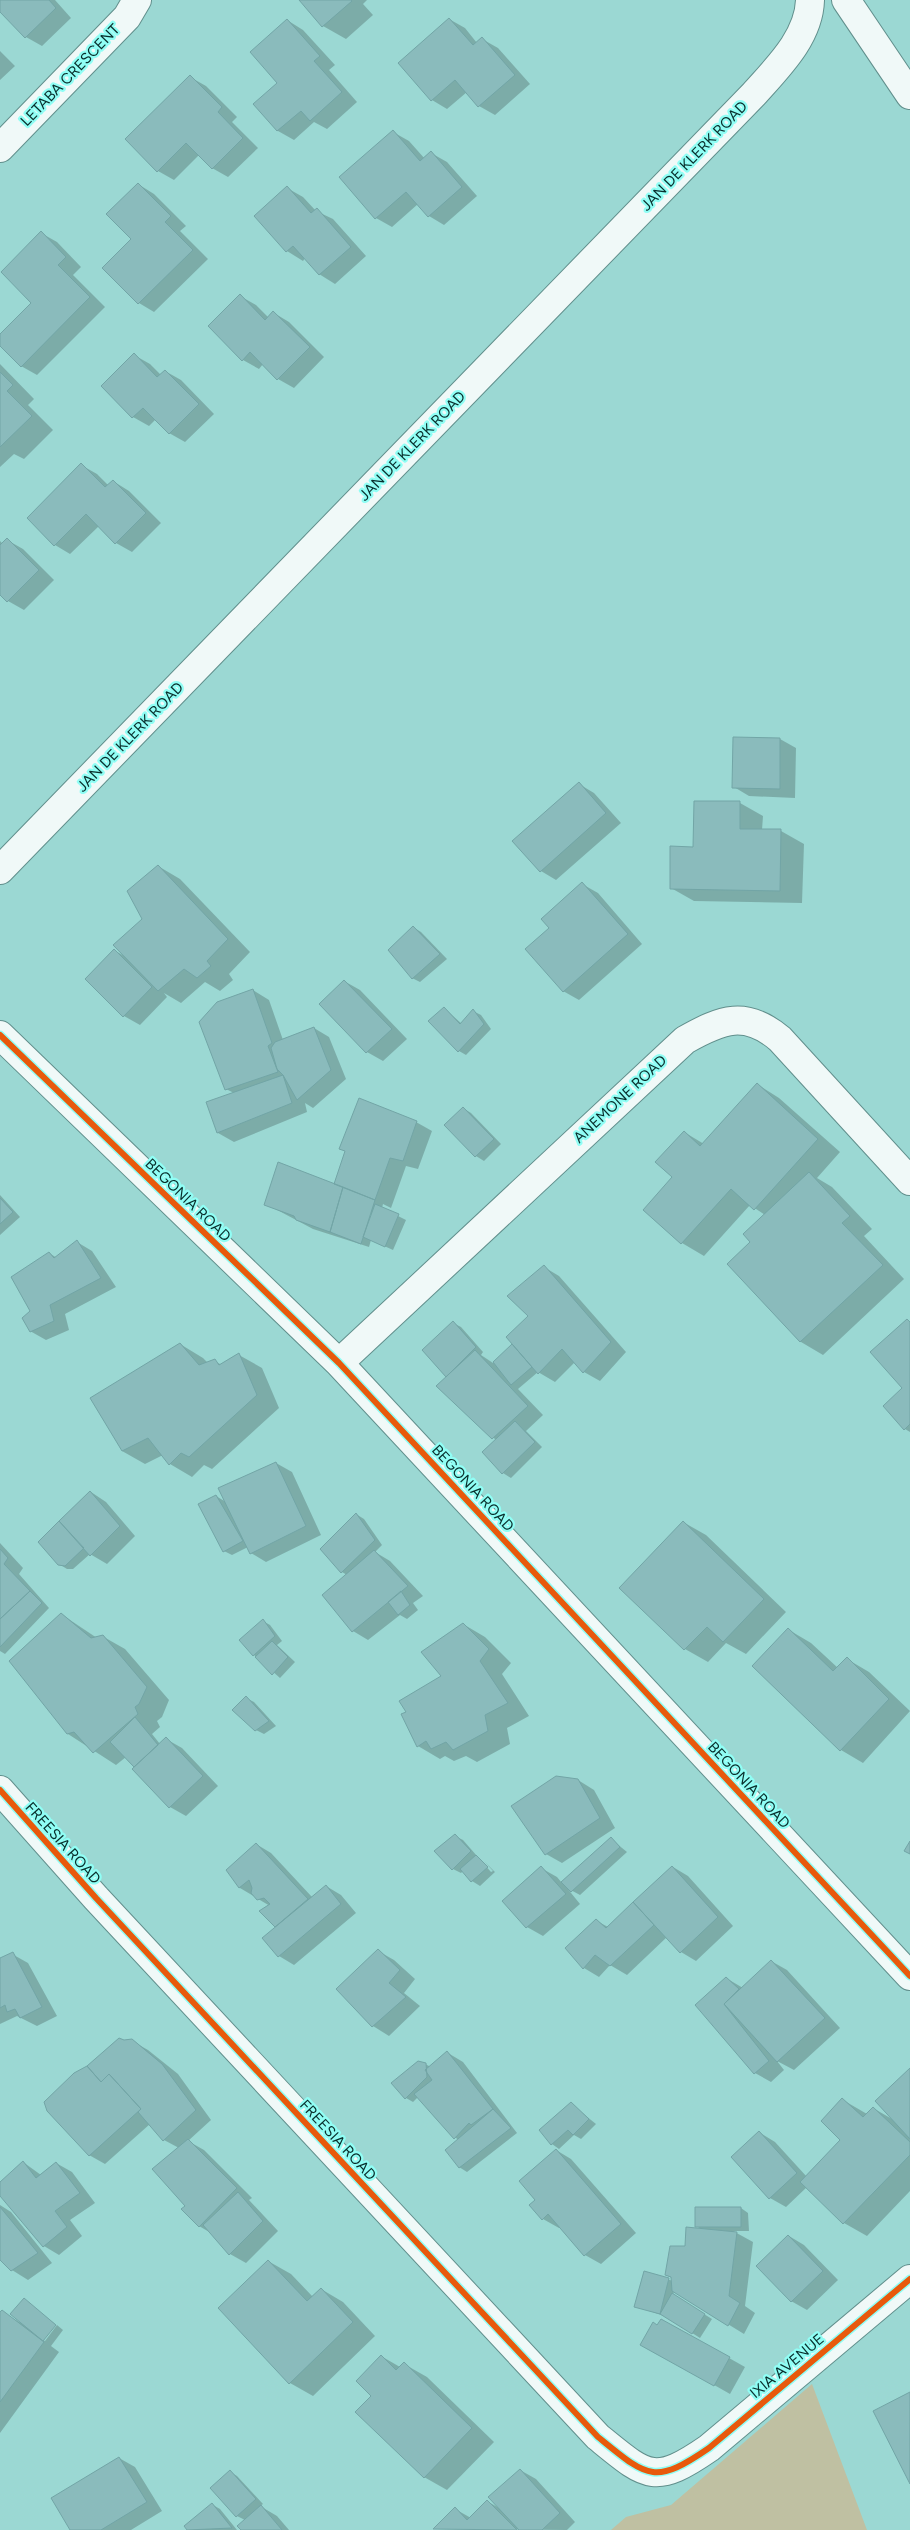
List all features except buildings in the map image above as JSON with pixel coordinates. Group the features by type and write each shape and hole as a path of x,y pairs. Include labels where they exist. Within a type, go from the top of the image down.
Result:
{"street":[{"name":"LETABA CRESCENT","path":"0,148 127,17 137,0"},
{"path":"846,0 910,95"},
{"name":"JAN DE KLERK ROAD","path":"0,870 754,94 786,57 799,38 810,6"},
{"name":"ANEMONE ROAD","path":"339,1363 685,1040 707,1028 729,1021 752,1021 766,1027 780,1039 910,1181"},
{"name":"BEGONIA ROAD","path":"0,1035 339,1363 910,1976"},
{"name":"FREESIA ROAD","path":"0,1790 96,1898 598,2437 641,2470 656,2473 677,2468"},
{"name":"IXIA AVENUE","path":"677,2468 709,2448 910,2278"}],"green space":[{"path":"812,2384 867,2530 611,2530 626,2517 671,2505"}],"cycle path":[{"path":"0,1035 339,1363 910,1976"},
{"path":"0,1790 96,1898 598,2437 640,2468 651,2472 663,2472 675,2468 709,2448 910,2279"}]}
